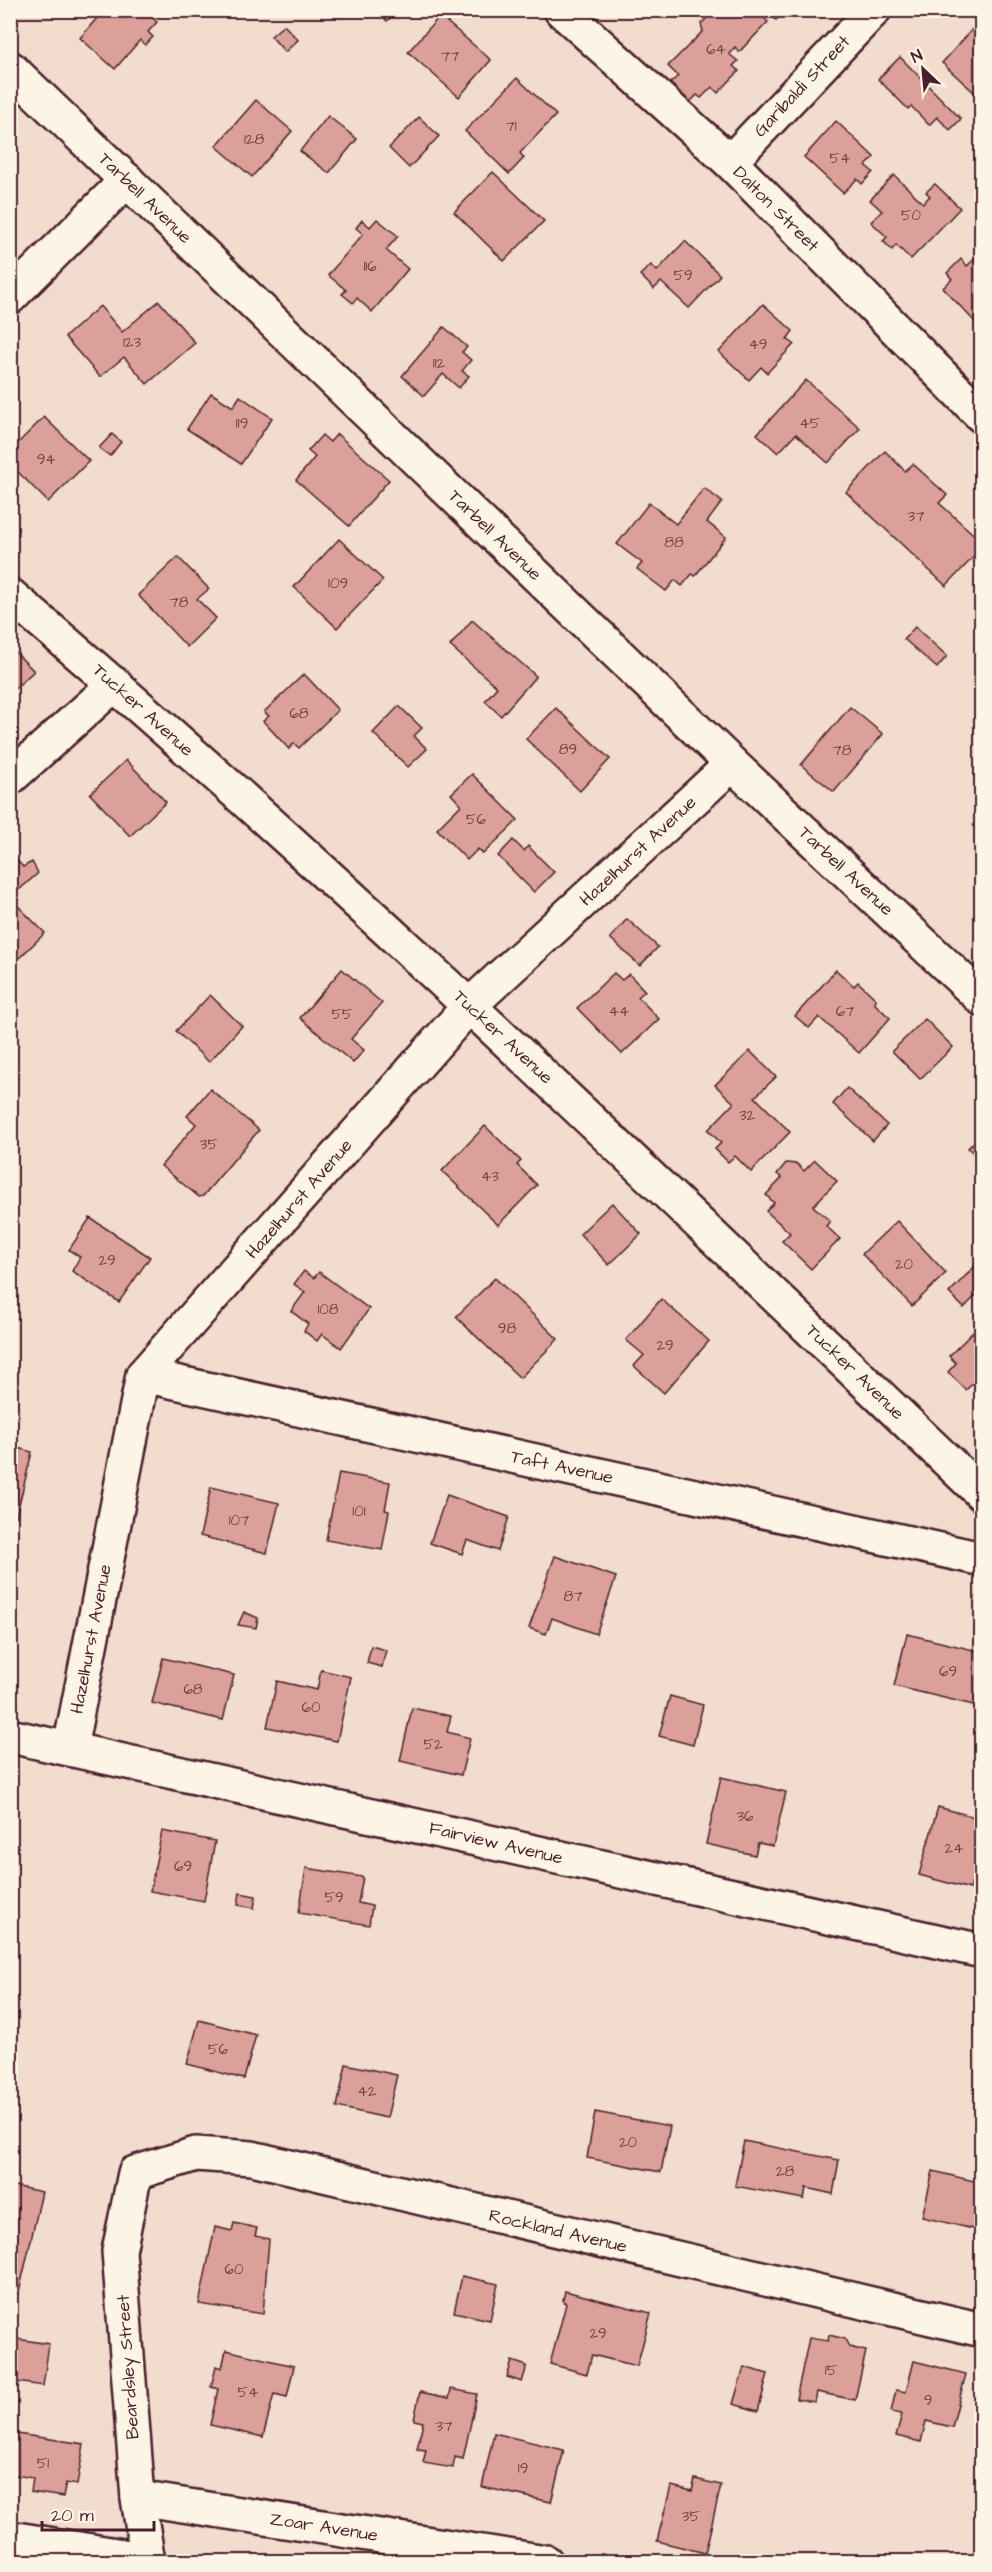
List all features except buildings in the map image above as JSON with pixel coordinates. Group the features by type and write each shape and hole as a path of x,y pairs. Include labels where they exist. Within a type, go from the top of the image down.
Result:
{"street":[{"name":"Dalton Street","path":"561,10 730,162 981,416"},
{"name":"Garibaldi Street","path":"730,162 874,10"},
{"name":"Tarbell Avenue","path":"10,68 732,764 981,999"},
{"path":"10,297 127,180"},
{"name":"Tucker Avenue","path":"10,595 115,684 470,1005 981,1494"},
{"path":"10,778 115,684"},
{"name":"Hazelhurst Avenue","path":"70,1748 143,1375 470,1005 732,764"},
{"name":"Taft Avenue","path":"143,1375 981,1560"},
{"name":"Fairview Avenue","path":"10,1736 981,1951"},
{"name":"Rockland Avenue","path":"135,2173 196,2154 252,2158 981,2330"},
{"name":"Beardsley Street","path":"135,2173 118,2251 138,2498 148,2561"},
{"name":"Zoar Avenue","path":"138,2498 546,2562"},
{"path":"10,2538 148,2561"}]}
